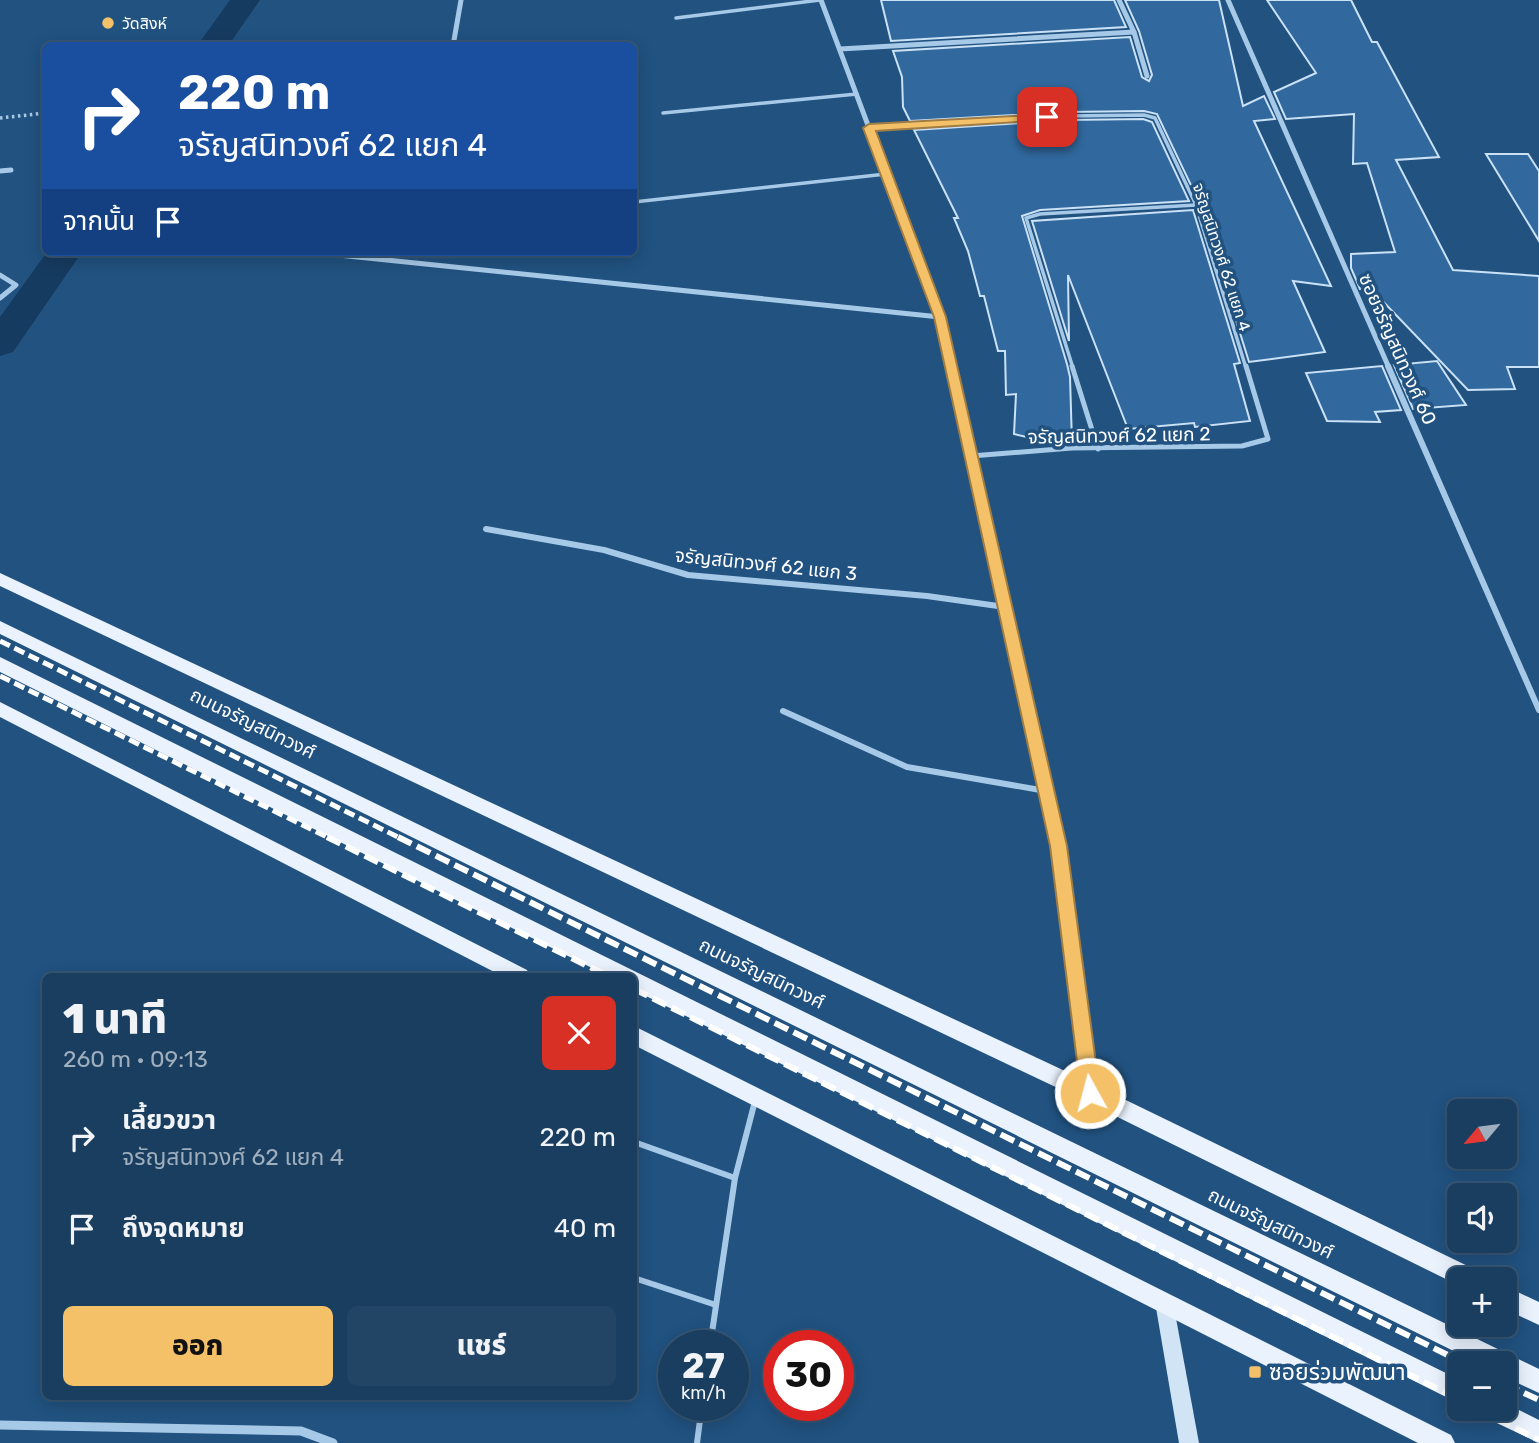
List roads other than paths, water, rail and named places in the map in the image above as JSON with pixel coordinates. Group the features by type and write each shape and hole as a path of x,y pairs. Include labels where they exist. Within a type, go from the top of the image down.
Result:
{"main road":[{"name":"ถนนจรัญสนิทวงศ์","path":"0,579 1090,1093 1447,1268"},
{"name":"ถนนจรัญสนิทวงศ์","path":"0,627 1477,1351"},
{"path":"0,664 620,973"},
{"path":"0,709 514,973"},
{"path":"637,982 1447,1386"},
{"path":"637,1037 1443,1443"},
{"path":"1517,1303 1539,1314"},
{"name":"ถนนจรัญสนิทวงศ์","path":"1517,1370 1539,1381"},
{"path":"1517,1421 1539,1432"}],"street":[{"path":"454,42 461,0"},
{"path":"820,0 940,317 1059,846 1090,1093"},
{"path":"1119,0 1134,32 1147,76"},
{"name":"ซอยจรัญสนิทวงศ์ 60","path":"1228,0 1539,710"},
{"path":"839,49 1134,32"},
{"path":"0,171 12,170"},
{"path":"363,256 940,317"},
{"path":"0,275 16,285 0,298"},
{"name":"จรัญสนิทวงศ์ 62 แยก 3","path":"486,529 604,550 688,575 927,596 1005,607"},
{"path":"783,711 906,767 1046,791"},
{"path":"1164,1302 1189,1443"},
{"path":"0,1424 301,1431 333,1443"}],"lane":[{"path":"676,18 820,0"},
{"path":"663,113 857,94"},
{"name":"จรัญสนิทวงศ์ 62 แยก 4","path":"869,128 1066,116 1144,115 1155,118 1196,205 1268,439"},
{"path":"637,202 886,174"},
{"path":"1098,449 1026,218 1040,214 1196,205"},
{"name":"จรัญสนิทวงศ์ 62 แยก 2","path":"971,456 1072,447 1098,449 1242,446 1268,439"},
{"path":"712,1330 735,1178 756,1098"},
{"path":"637,1143 735,1178"},
{"path":"637,1279 716,1305"},
{"path":"697,1443 700,1421"}],"waterway":[{"path":"215,42 245,0"},
{"path":"0,344 62,256"}],"railway":[{"path":"0,641 402,839"},
{"path":"0,676 331,839"},
{"path":"327,837 602,973"},
{"path":"398,837 1447,1355"},
{"path":"637,990 1447,1394"},
{"path":"1517,1390 1539,1400"},
{"path":"1502,1421 1539,1440"}],"place":[{"name":"วัดสิงห์","path":"108,23"},
{"name":"ซอยร่วมพัฒนา","path":"1255,1372"}]}
